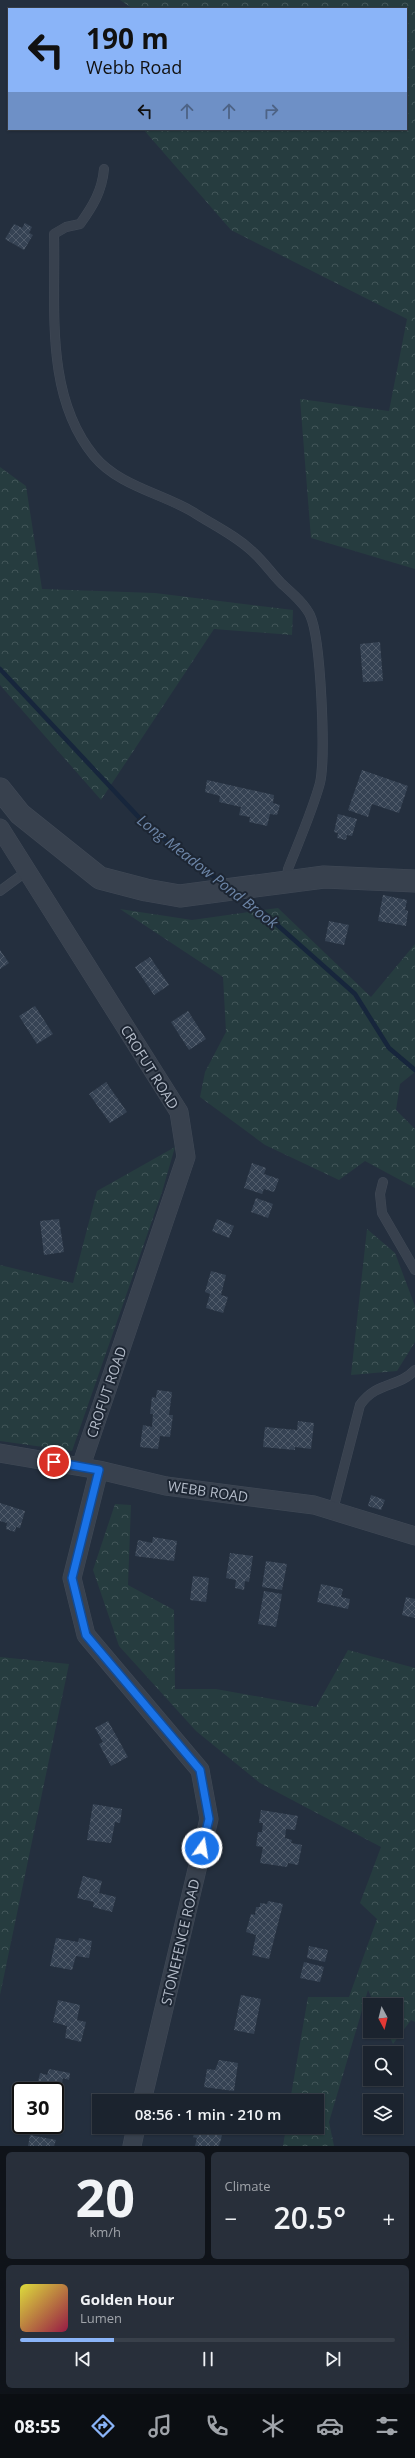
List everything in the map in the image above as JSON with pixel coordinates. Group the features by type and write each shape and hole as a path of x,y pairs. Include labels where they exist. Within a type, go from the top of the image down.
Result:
{"street":[{"path":"0,789 20,814 100,878 146,890 180,896 216,893 255,886 324,877 415,881"},
{"name":"CROFUT ROAD","path":"0,828 179,1112 186,1157 81,1466"},
{"name":"WEBB ROAD","path":"0,1453 81,1466 166,1486 314,1505 415,1536"},
{"name":"STONEFENCE ROAD","path":"99,1470 72,1578 86,1635 200,1770 209,1819 144,2094"},
{"path":"132,2146 135,2134"}],"lane":[{"path":"104,169 103,184 80,224 66,227 54,234 55,344 62,390 80,434 94,456 107,468 126,481 188,509 253,552 310,615 315,630 321,686 323,761 320,783 288,869 286,882"},
{"path":"0,891 27,871"},
{"path":"383,1182 380,1194 382,1213 415,1270"},
{"path":"333,1510 360,1405 367,1395 377,1388 402,1379 415,1370"}],"green space":[{"path":"120,0 415,0 415,569 311,538 300,399 389,411 407,319 231,230 144,130 407,130 407,8 132,8"},
{"path":"0,467 26,486 42,589 155,593 293,610 292,635 214,629 101,800 0,685"},
{"path":"278,908 371,997 415,944 415,1072 400,1084 396,1110 415,1129 415,1188 365,1161 339,1180 265,1145 200,1097 205,1072 226,1032 223,977 120,909 192,920"},
{"path":"175,1147 162,1192 72,1451 0,1441 0,1265 73,1283 97,1191"},
{"path":"367,1229 395,1253 415,1306 415,1342 397,1371 351,1375"},
{"path":"115,1504 131,1505 128,1585 174,1610 175,1689 216,1689 316,1707 348,1650 415,1668 415,2022 411,2020 403,2031 403,1998 372,1998 368,1990 366,1998 363,1998 363,2007 329,2122 334,2146 283,2146 285,2134 324,2134 324,2094 291,2094 308,1997 349,1997 377,1919 360,1903 381,1847 260,1783 196,1731 119,1646 93,1570"},
{"path":"0,1657 69,1664 0,1995"},
{"path":"390,2038 398,2038 393,2044"}],"building":[{"path":"25,223 32,227 29,233 33,235 24,250 5,239 14,224 22,228"},
{"path":"380,642 383,681 363,682 360,644"},
{"path":"362,770 408,786 399,813 372,804 368,817 348,810"},
{"path":"207,780 274,795 273,803 280,805 277,815 270,814 267,826 249,822 250,817 239,815 241,807 219,802 220,796 205,792"},
{"path":"338,814 357,819 352,836 347,835 346,840 337,838 338,833 334,832"},
{"path":"383,895 407,900 405,910 408,911 406,926 378,921"},
{"path":"329,921 349,925 344,945 325,941"},
{"path":"0,950 9,963 0,969"},
{"path":"150,957 169,985 154,995 135,967"},
{"path":"35,1006 53,1034 37,1044 19,1016"},
{"path":"188,1011 206,1039 189,1050 171,1022"},
{"path":"106,1082 127,1112 110,1123 89,1094"},
{"path":"252,1163 266,1168 264,1174 279,1179 274,1192 264,1189 262,1194 244,1188"},
{"path":"256,1198 273,1204 268,1218 251,1212"},
{"path":"59,1219 64,1252 44,1255 40,1221"},
{"path":"217,1219 234,1226 229,1238 212,1231"},
{"path":"211,1271 226,1275 221,1295 228,1297 223,1313 206,1308 210,1294 205,1292"},
{"path":"157,1390 172,1392 169,1415 173,1415 170,1437 160,1436 158,1449 140,1447 143,1425 152,1427 153,1414 150,1414 152,1397 156,1398"},
{"path":"298,1421 314,1423 311,1449 295,1447 295,1450 263,1447 265,1427 297,1430"},
{"path":"371,1495 385,1500 381,1510 368,1506"},
{"path":"0,1503 25,1511 20,1528 16,1527 15,1532 6,1529 7,1523 0,1521"},
{"path":"153,1537 177,1541 174,1561 135,1556 138,1540 152,1543"},
{"path":"230,1553 253,1556 249,1582 245,1581 244,1590 235,1588 236,1580 226,1578"},
{"path":"266,1561 287,1564 282,1590 262,1587"},
{"path":"193,1576 209,1578 206,1602 190,1600"},
{"path":"321,1584 343,1589 341,1597 350,1599 348,1609 317,1602"},
{"path":"264,1591 282,1594 276,1627 258,1624"},
{"path":"406,1597 415,1599 415,1618 402,1615"},
{"path":"108,1721 128,1757 111,1766 99,1744 103,1742 95,1728"},
{"path":"93,1804 122,1809 120,1823 115,1822 111,1843 87,1840"},
{"path":"261,1810 298,1816 295,1830 286,1829 285,1838 292,1840 291,1843 302,1845 298,1865 288,1863 287,1867 260,1863 263,1847 256,1846 258,1832 262,1832 263,1823 259,1823"},
{"path":"83,1876 102,1881 99,1893 116,1897 112,1912 93,1907 94,1902 77,1898"},
{"path":"268,1901 283,1904 269,1959 252,1955 256,1935 246,1932 251,1914 255,1915 256,1907 260,1907 260,1903 267,1904"},
{"path":"56,1938 78,1942 79,1938 92,1941 89,1958 76,1956 72,1970 50,1966"},
{"path":"309,1946 328,1950 325,1962 307,1958"},
{"path":"304,1962 324,1967 320,1982 300,1978"},
{"path":"241,1995 261,1999 254,2034 234,2030"},
{"path":"58,2000 80,2005 77,2020 86,2022 81,2042 65,2038 67,2026 53,2022"},
{"path":"219,2060 238,2063 234,2091 204,2087 207,2069 215,2070"},
{"path":"49,2069 70,2073 69,2080 63,2078 62,2082 38,2082 40,2073 47,2075"},
{"path":"194,2134 222,2134 219,2146 195,2146 197,2138 193,2137"},
{"path":"30,2135 56,2140 54,2146 28,2146"}],"waterway":[{"name":"Long Meadow Pond Brook","path":"0,669 146,825 222,883"},
{"name":"Long Meadow Pond Brook","path":"241,896 256,906 355,994 389,1048 415,1070"}],"route":[{"path":"54,1462 99,1470 72,1578 86,1635 200,1770 209,1819 202,1848"}]}
